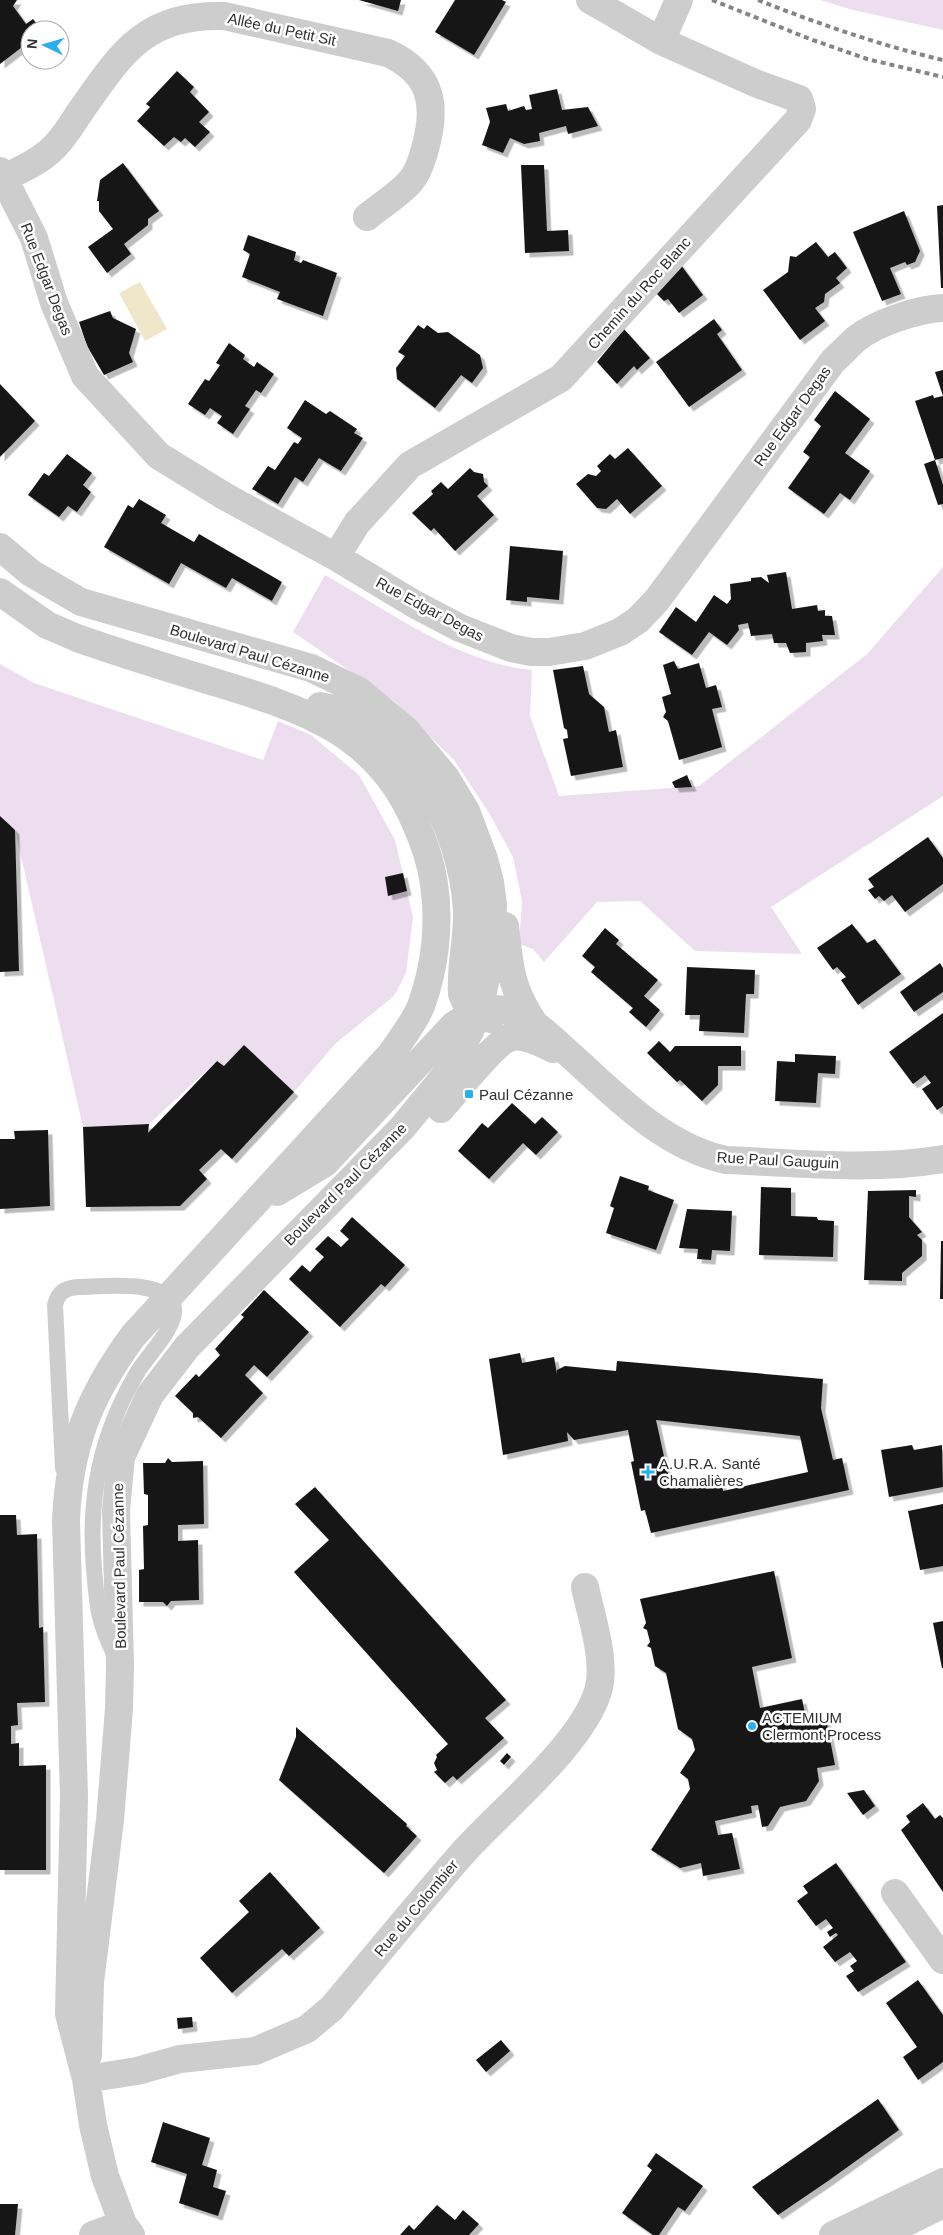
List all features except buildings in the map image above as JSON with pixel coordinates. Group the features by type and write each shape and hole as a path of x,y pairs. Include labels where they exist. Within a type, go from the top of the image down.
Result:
{"street":[{"name":"Chemin du Roc Blanc","path":"336,557 357,523 410,465 561,378 720,204 778,144 801,116 802,109 799,99 755,83 661,40 590,0"},
{"path":"661,40 679,0"},
{"name":"Allée du Petit Sit","path":"2,175 51,151 63,137 102,80 138,38 174,22 207,16 224,16 388,53 409,66 422,80 433,110 422,160 410,183 367,217"},
{"name":"Rue Edgar Degas","path":"2,175 34,238 54,303 85,376 159,456 226,497 336,557 416,605 460,628 512,648 531,652 558,652 606,639 638,620 657,600 833,361 857,338 885,324 920,312 943,308"},
{"name":"Boulevard Paul Cézanne","path":"0,547 31,573 81,602 311,668 359,691 406,730 446,778 466,811 484,860 490,882 493,905 492,934 486,979 471,1029 449,1071 402,1128 187,1347 159,1381 140,1414 121,1457 117,1482 116,1510 120,1666 117,1747 90,1982 86,2079"},
{"name":"Boulevard Paul Cézanne","path":"0,592 47,625 77,638 274,700 319,718 361,745 385,770 406,802 432,868 437,913 435,952 428,983 420,1008 406,1033 391,1054 168,1296 122,1351 104,1376 77,1443 67,1494 66,1521 74,1798 69,2014 86,2079 93,2125 105,2176 127,2229"},
{"path":"274,700 335,708 355,717 385,738 404,755 434,797 454,842 460,866 467,911 462,994 465,1001 488,1018 522,1031 539,1034"},
{"path":"484,860 495,877 501,898 508,962 513,984 539,1034"},
{"name":"Rue Paul Gauguin","path":"477,1011 491,1009 508,1011 583,1066 644,1120 694,1151 710,1157 726,1160 877,1165 916,1164 943,1159"},
{"path":"249,1209 324,1164 454,1025 477,1011"},
{"name":"Rue Paul Gauguin","path":"326,1204 406,1149 505,1040 539,1034"},
{"name":"Rue du Colombier","path":"86,2079 137,2071 180,2059 255,2051 307,2029 332,2008 462,1854 564,1747 590,1712 601,1680 597,1643 585,1587"},
{"path":"895,1893 943,1960"},
{"path":"833,2235 943,2182"},
{"path":"881,2235 943,2204"},
{"path":"93,2235 127,2229"}],"lane":[{"path":"66,1521 56,1298 67,1288 150,1287 168,1296 174,1309 172,1321 137,1372 120,1406 109,1430 96,1478 93,1548 98,1611 102,1631 120,1666"}],"shaded area":[{"path":"820,0 943,0 943,30 853,10"},
{"path":"140,282 167,329 145,341 119,293"},
{"path":"943,567 943,796 771,907 802,954 695,951 640,901 597,902 544,962 533,949 519,944 522,901 513,857 489,813 454,760 395,702 293,632 325,575 399,619 451,646 477,657 504,665 532,670 530,716 559,796 699,786 867,654"},
{"path":"0,664 34,683 263,760 278,721 311,735 359,775 395,840 413,917 406,973 394,996 336,1043 294,1092 244,1046 224,1066 217,1061 149,1124 83,1127 15,830 0,816"}],"railway":[{"path":"712,0 810,39 867,59 943,77"},
{"path":"758,0 849,33 943,60"}],"place":[{"name":"Paul Cézanne","path":"469,1094"},
{"name":"A.U.R.A. Santé Chamalières","path":"648,1472"},
{"name":"ACTEMIUM Clermont Process","path":"752,1726"}]}
